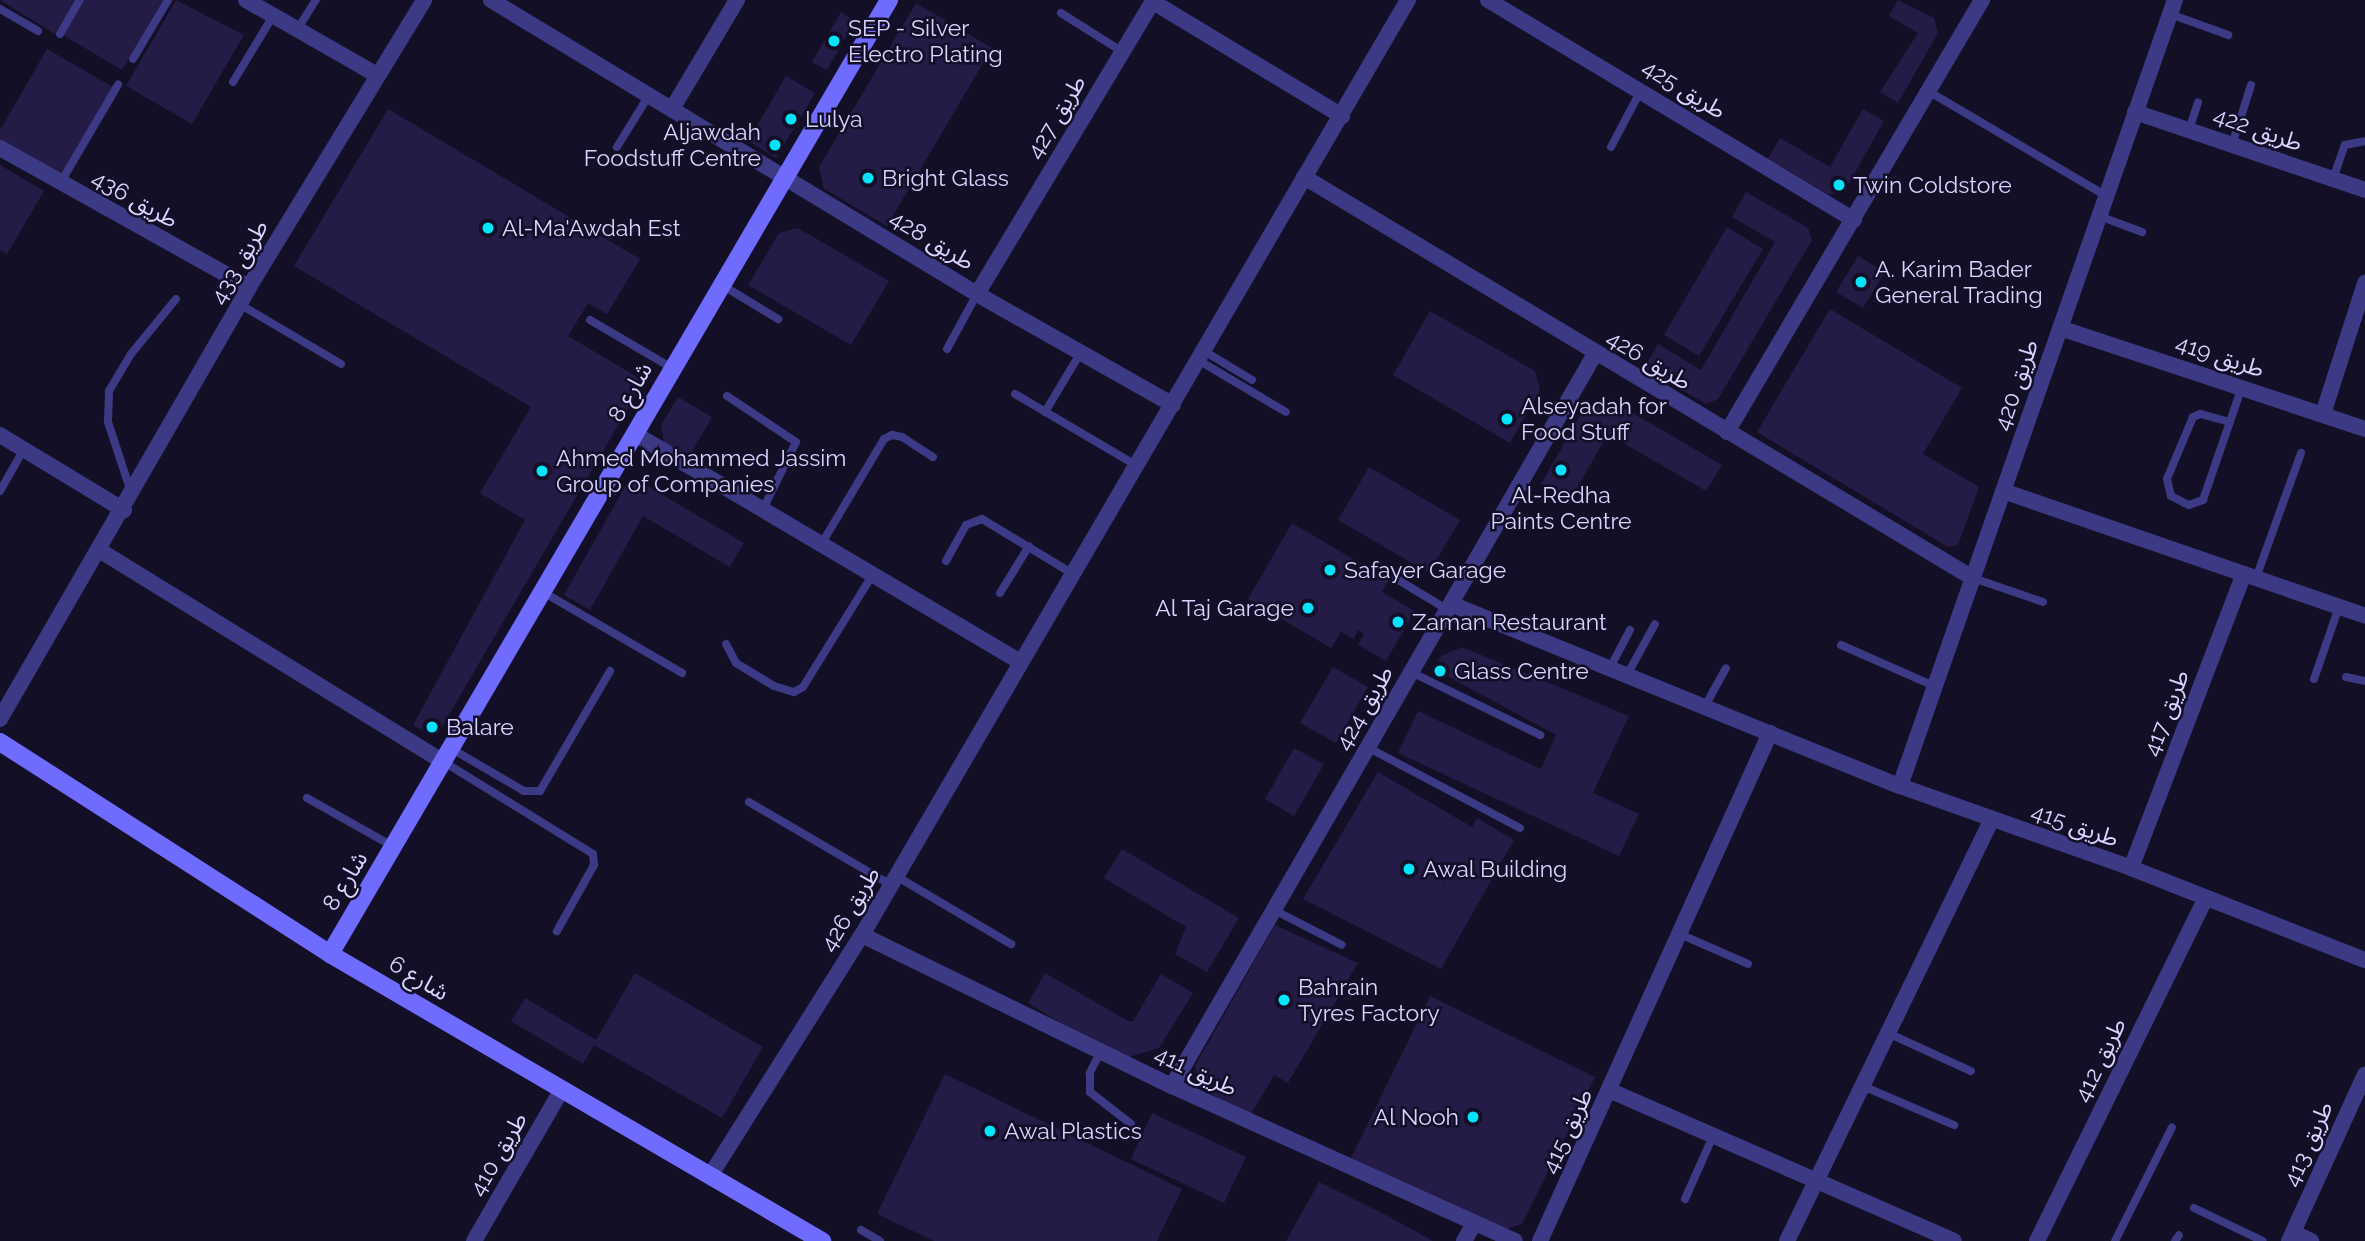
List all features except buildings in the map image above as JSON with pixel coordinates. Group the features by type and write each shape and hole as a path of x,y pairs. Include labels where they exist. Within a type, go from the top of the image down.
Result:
{"street":[{"path":"246,0 377,75"},
{"name":"طريق 433","path":"0,719 241,305 248,288 424,0"},
{"name":"طريق 428","path":"491,0 977,294 1172,405"},
{"path":"673,109 737,0"},
{"name":"شارع 8","path":"330,954 889,0"},
{"name":"طريق 426","path":"710,1175 862,935 1408,0"},
{"name":"طريق 425","path":"1488,0 1642,89 1854,220"},
{"path":"1153,1 1342,116"},
{"name":"طريق 427","path":"977,294 1153,1"},
{"path":"1727,432 1854,220 1975,2"},
{"name":"طريق 420","path":"1900,786 2172,7"},
{"name":"طريق 422","path":"2136,112 2365,190"},
{"name":"طريق 436","path":"0,148 248,288"},
{"name":"طريق 426","path":"1304,177 1595,354 1973,578"},
{"path":"2323,414 2365,283"},
{"name":"طريق 419","path":"2060,328 2365,429"},
{"name":"طريق 424","path":"1172,1086 1595,354"},
{"path":"635,434 1021,662"},
{"path":"0,435 127,503"},
{"path":"2003,491 2365,616"},
{"path":"99,550 448,755"},
{"name":"طريق 417","path":"2131,868 2250,576"},
{"name":"طريق 415","path":"1449,607 1610,668 1900,786 2131,868 2205,900 2365,960"},
{"name":"طريق 415","path":"1541,1241 1682,936 1770,733"},
{"name":"شارع 6","path":"0,742 330,954 822,1241"},
{"path":"1787,1241 1816,1179 1865,1087 1991,820"},
{"name":"طريق 412","path":"2037,1241 2205,900"},
{"name":"طريق 411","path":"862,935 1172,1086 1515,1241"},
{"name":"طريق 413","path":"2311,1241 2291,1237 2365,1074"},
{"name":"طريق 410","path":"474,1241 562,1089"},
{"path":"1611,1091 1954,1241"},
{"path":"1464,1241 1474,1224"}],"lane":[{"path":"60,34 80,0"},
{"path":"133,59 168,0"},
{"path":"297,31 316,0"},
{"path":"2172,7 2228,35"},
{"path":"0,9 38,31"},
{"path":"1061,13 1121,51"},
{"path":"233,82 273,16"},
{"path":"60,184 118,85"},
{"path":"2232,145 2252,85"},
{"path":"1611,147 1642,89"},
{"path":"1928,91 2106,196"},
{"path":"617,147 649,95"},
{"path":"2189,130 2198,102"},
{"path":"2333,179 2345,145 2365,141"},
{"path":"2099,216 2142,232"},
{"path":"722,285 778,319"},
{"path":"947,349 977,294"},
{"path":"127,503 108,422 109,391 131,354 176,299"},
{"path":"241,305 341,364"},
{"path":"590,320 672,368"},
{"path":"1045,412 1081,352"},
{"path":"1201,355 1252,380"},
{"path":"1201,355 1286,412"},
{"path":"2230,422 2200,414 2193,417 2167,480 2171,496 2189,505 2203,500 2230,422 2242,387"},
{"path":"1015,394 1137,466"},
{"path":"727,396 796,442 796,448 763,509"},
{"path":"822,543 884,439 892,435 902,437 933,457"},
{"path":"0,491 24,449"},
{"path":"2250,576 2301,453"},
{"path":"946,561 967,525 977,518 1073,574"},
{"path":"1000,593 1029,546"},
{"path":"726,644 736,663 774,686 794,692 803,687 873,574"},
{"path":"1395,578 1449,607"},
{"path":"1973,578 2043,602"},
{"path":"543,592 682,673"},
{"path":"2314,679 2339,607"},
{"path":"1627,675 1655,624"},
{"path":"1610,668 1630,630"},
{"path":"1841,645 1934,686"},
{"path":"1705,706 1726,668"},
{"path":"448,755 529,793 540,791 610,671"},
{"path":"1411,672 1540,735"},
{"path":"2347,677 2365,681"},
{"path":"1367,747 1520,828"},
{"path":"448,755 593,854 594,865 557,931"},
{"path":"307,797 394,847"},
{"path":"749,802 1011,944"},
{"path":"1273,909 1342,945"},
{"path":"1682,936 1748,964"},
{"path":"1890,1034 1971,1071"},
{"path":"1101,1051 1090,1073 1090,1092 1131,1124"},
{"path":"1865,1087 1954,1125"},
{"path":"2115,1241 2172,1127"},
{"path":"1685,1199 1713,1136"},
{"path":"2194,1209 2263,1241"},
{"path":"861,1230 880,1241"}],"place":[{"name":"SEP - Silver Electro Plating","path":"834,41"},
{"name":"Lulya","path":"791,119"},
{"name":"Aljawdah Foodstuff Centre","path":"775,145"},
{"name":"Bright Glass","path":"868,178"},
{"name":"Twin Coldstore","path":"1839,185"},
{"name":"Al-Ma'Awdah Est","path":"488,228"},
{"name":"A. Karim Bader General Trading","path":"1861,282"},
{"name":"Alseyadah for Food Stuff","path":"1507,419"},
{"name":"Al-Redha Paints Centre","path":"1561,470"},
{"name":"Ahmed Mohammed Jassim Group of Companies","path":"542,471"},
{"name":"Safayer Garage","path":"1330,570"},
{"name":"Al Taj Garage","path":"1308,608"},
{"name":"Zaman Restaurant","path":"1398,622"},
{"name":"Glass Centre","path":"1440,671"},
{"name":"Balare","path":"432,727"},
{"name":"Awal Building","path":"1409,869"},
{"name":"Bahrain Tyres Factory","path":"1284,1000"},
{"name":"Al Nooh","path":"1473,1117"},
{"name":"Awal Plastics","path":"990,1131"}]}
